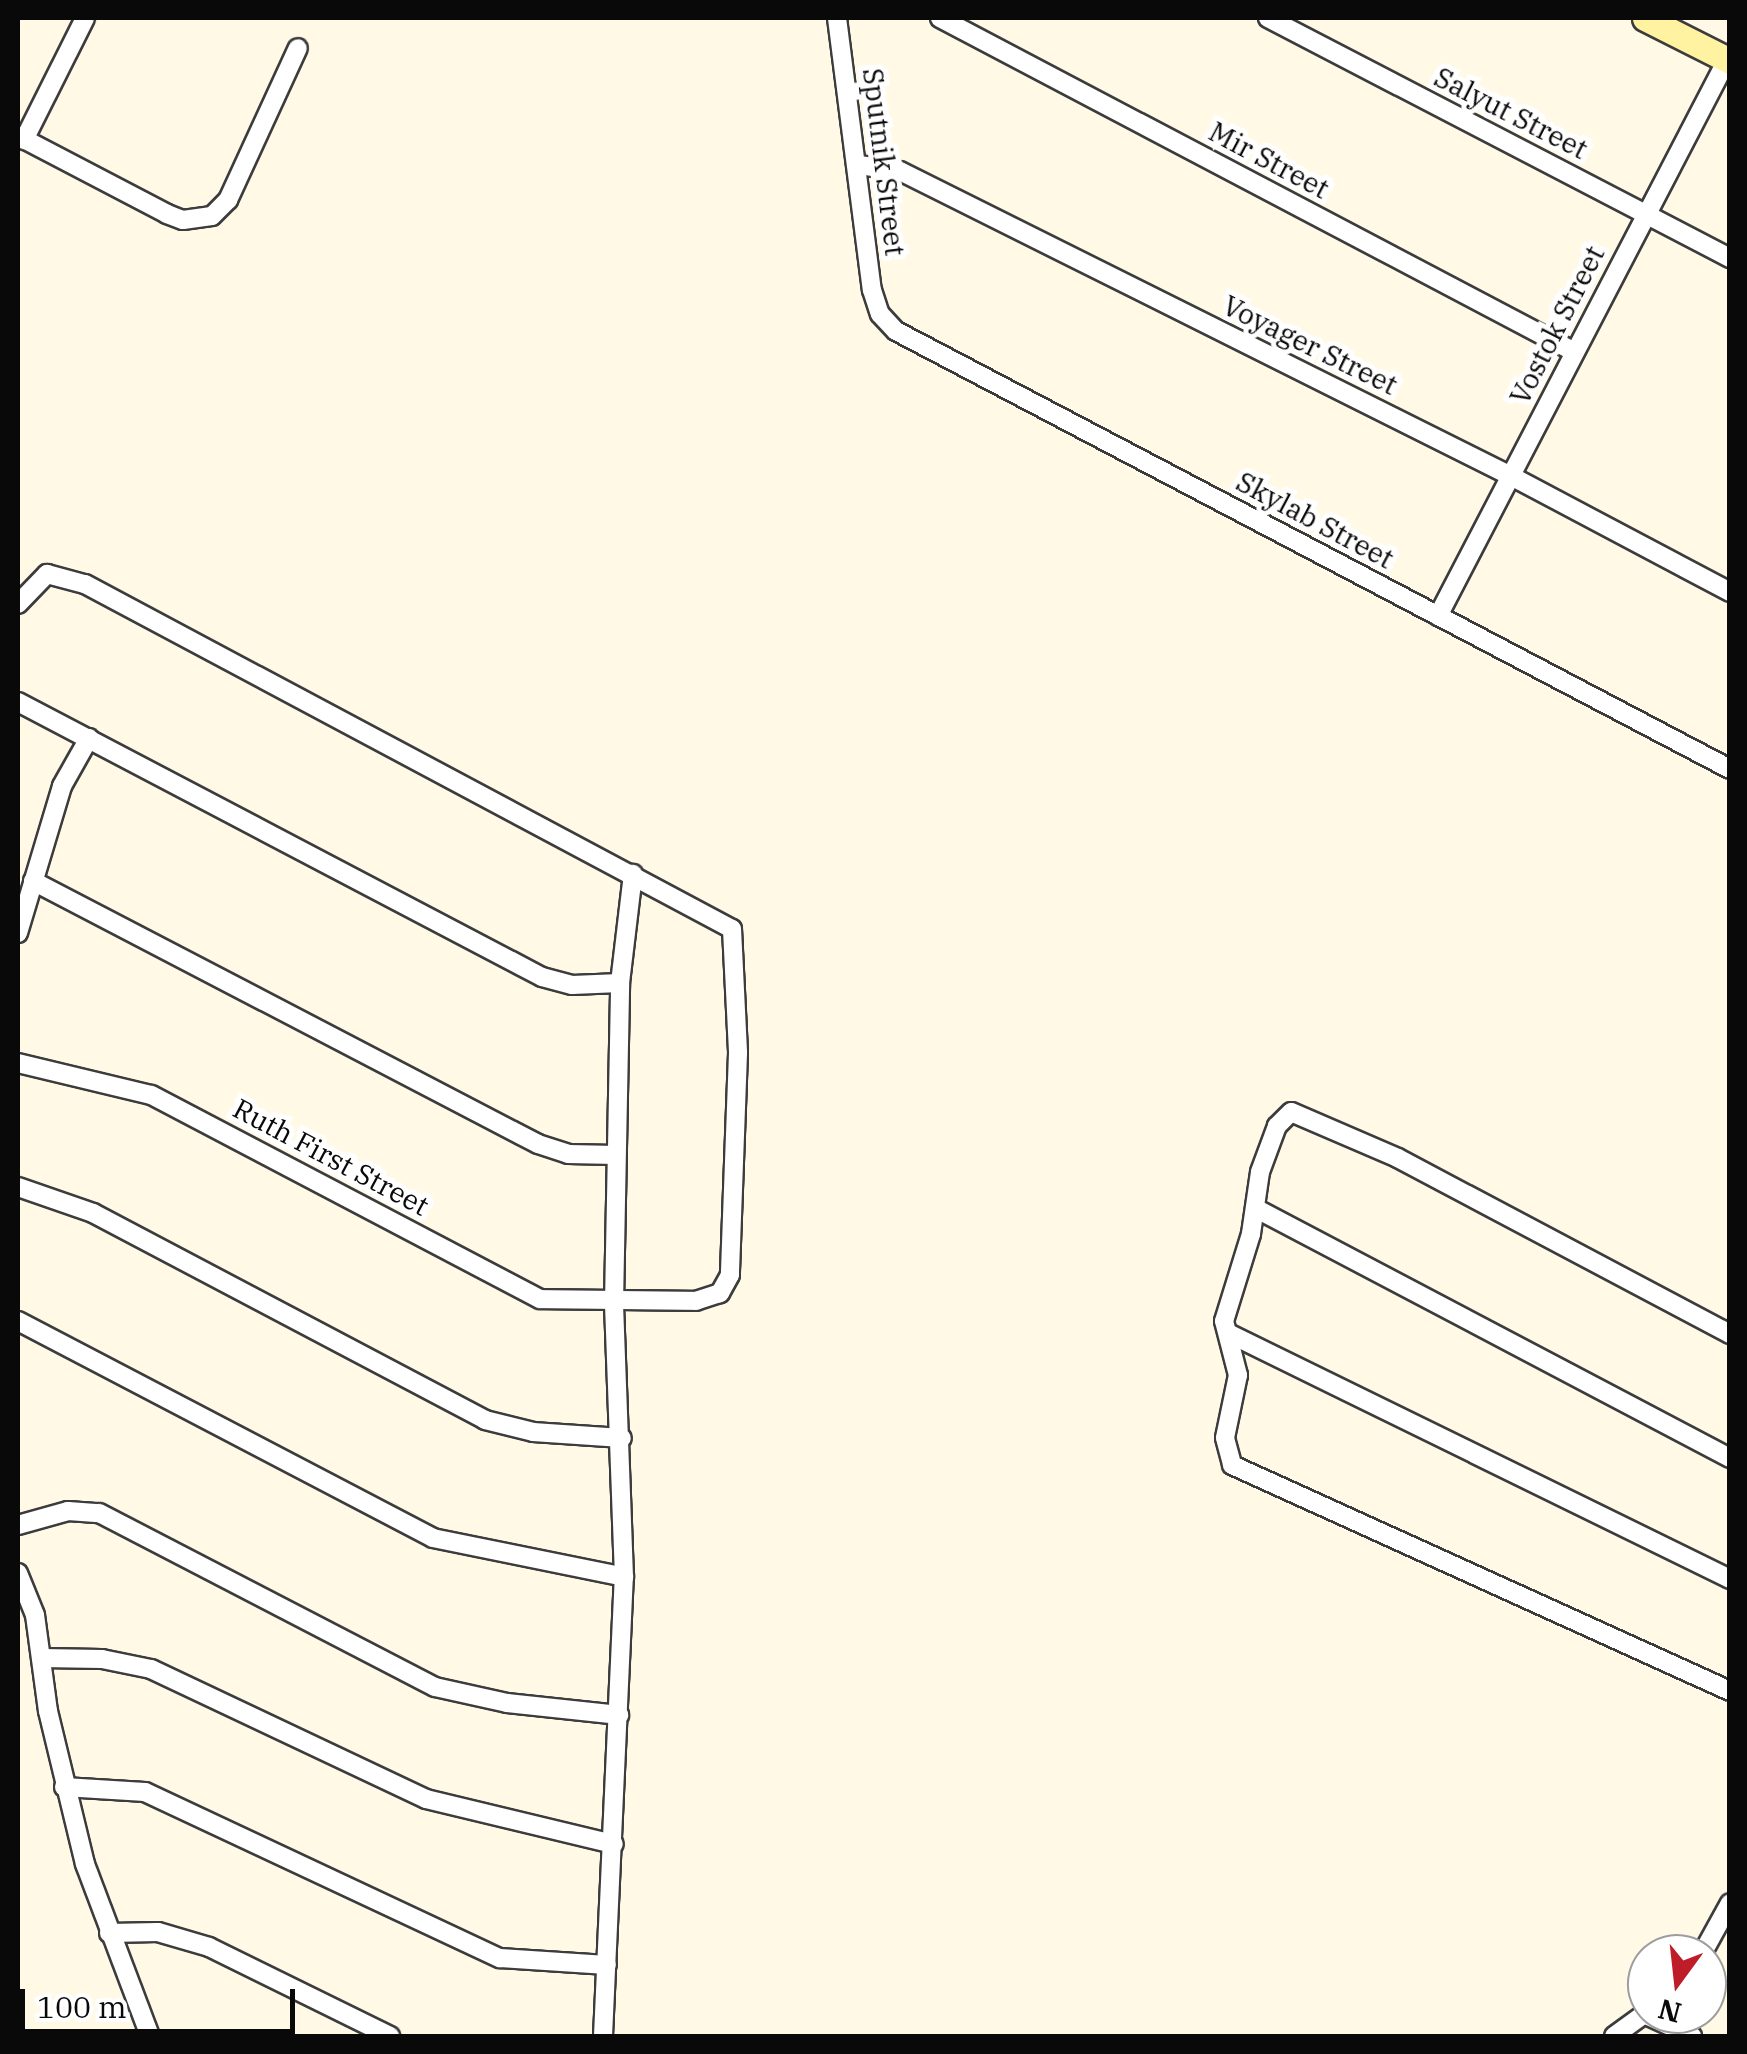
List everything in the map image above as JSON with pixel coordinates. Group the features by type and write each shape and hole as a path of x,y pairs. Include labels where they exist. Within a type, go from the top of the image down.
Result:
{"street":[{"path":"85,18 21,138 183,220 212,216 228,200 298,48"},
{"name":"Sputnik Street","path":"837,18 880,314"},
{"name":"Mir Street","path":"940,18 1573,351"},
{"name":"Salyut Street","path":"1268,18 1730,258"},
{"path":"1646,18 1728,61"},
{"name":"Vostok Street","path":"1438,616 1573,351 1728,61"},
{"name":"Voyager Street","path":"859,165 900,171 1512,476 1730,592"},
{"name":"Skylab Street","path":"880,314 907,338 1730,769"},
{"path":"18,604 48,574 85,584 633,874 620,983 614,1304 622,1438 624,1577 603,2036"},
{"path":"18,702 542,977 572,985 620,983"},
{"path":"18,933 62,786 89,738"},
{"name":"Ruth First Street","path":"18,1063 128,1087 176,1106 540,1299 614,1304 696,1301 720,1293 730,1275 736,938 721,920 633,874"},
{"path":"32,880 538,1144 568,1154 616,1155"},
{"path":"1730,1334 1304,1114 1291,1112 1276,1126 1225,1314 1238,1374 1225,1438 1232,1465 1730,1691"},
{"path":"18,1186 76,1205 485,1420 533,1432 622,1438"},
{"path":"1255,1208 1730,1458"},
{"path":"18,1321 433,1538 624,1577"},
{"path":"1228,1333 1730,1579"},
{"path":"18,1526 68,1511 99,1514 435,1687 492,1701 619,1715"},
{"path":"18,1573 35,1614 64,1788 108,1933 150,2036"},
{"path":"40,1658 102,1659 151,1669 426,1799 614,1844"},
{"path":"64,1788 145,1792 500,1958 607,1966"},
{"path":"1713,1934 1730,1903"},
{"path":"108,1933 158,1932 209,1948 390,2036"}]}
